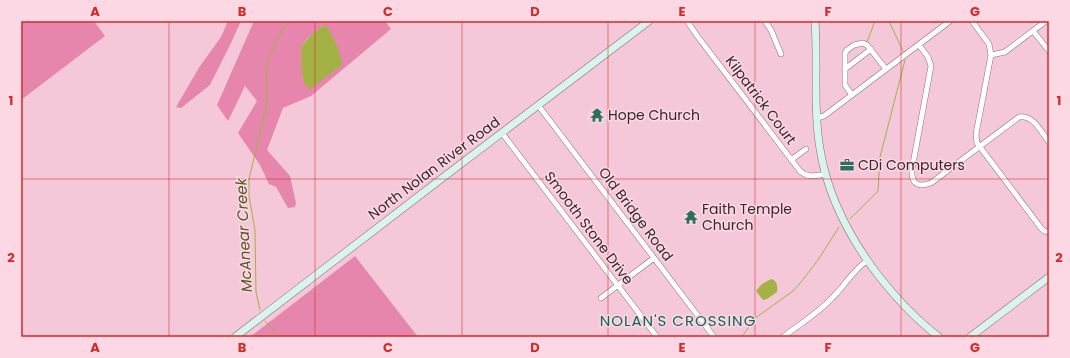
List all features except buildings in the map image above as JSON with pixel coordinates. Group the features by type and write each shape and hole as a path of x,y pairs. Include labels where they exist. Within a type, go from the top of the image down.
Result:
{"main road":[{"name":"North Nolan River Road","path":"235,337 649,21"},
{"path":"815,21 817,118 820,149 825,174 835,204 844,224 868,260 903,305 939,337"},
{"path":"970,337 1049,277"}],"street":[{"name":"Kilpatrick Court","path":"687,21 800,171 806,176 825,174"},
{"path":"765,21 771,30 781,54"},
{"path":"817,118 824,116 950,21"},
{"path":"972,21 989,44 992,55 976,136 977,143 1041,228 1044,231 1049,232"},
{"path":"992,55 1005,52 1046,21"},
{"path":"1033,31 1049,51"},
{"path":"852,95 845,85 845,53 850,46 863,43 867,45 886,69"},
{"path":"919,44 928,57 931,66 912,169 912,176 917,185 921,186 931,183 1016,119 1023,116 1034,121 1049,142"},
{"path":"845,69 871,49"},
{"name":"Old Bridge Road","path":"538,105 714,337"},
{"name":"Smooth Stone Drive","path":"502,132 657,337"},
{"path":"791,160 806,149"},
{"path":"601,298 654,258"},
{"path":"783,337 817,312 834,296 854,271 868,260"}],"shaded area":[{"path":"21,21 94,21 105,36 21,100"},
{"path":"228,21 241,21 210,85 181,108 176,107 200,66 221,37"},
{"path":"254,21 385,21 391,29 311,96 283,108 267,150 290,176 296,203 295,207 288,208 276,187 269,184 260,165 238,133 257,101 245,86 228,121 217,105","holes":["322,26 303,80 301,47 307,39"]},
{"path":"326,25 340,54 342,65 310,89 304,82 301,64 301,47 315,31"},
{"path":"355,256 418,337 250,337"},
{"path":"771,279 777,284 777,292 763,300 756,291 762,284"}],"waterway":[{"name":"McAnear Creek","path":"260,310 256,292 255,230 249,196 249,179 267,104 266,72 269,56 287,21"},
{"path":"867,42 875,21"},
{"path":"889,21 903,51"},
{"path":"850,219 878,191 880,157 905,60"},
{"path":"742,337 754,319 793,291 801,282 818,260 839,227"},
{"name":"McAnear Creek","path":"265,321 280,337"}],"place":[{"name":"Hope Church","path":"597,115"},
{"name":"CDi Computers","path":"847,165"},
{"name":"Faith Temple Church","path":"691,217"}],"district":[{"name":"NOLAN'S CROSSING","path":"678,321"}]}
